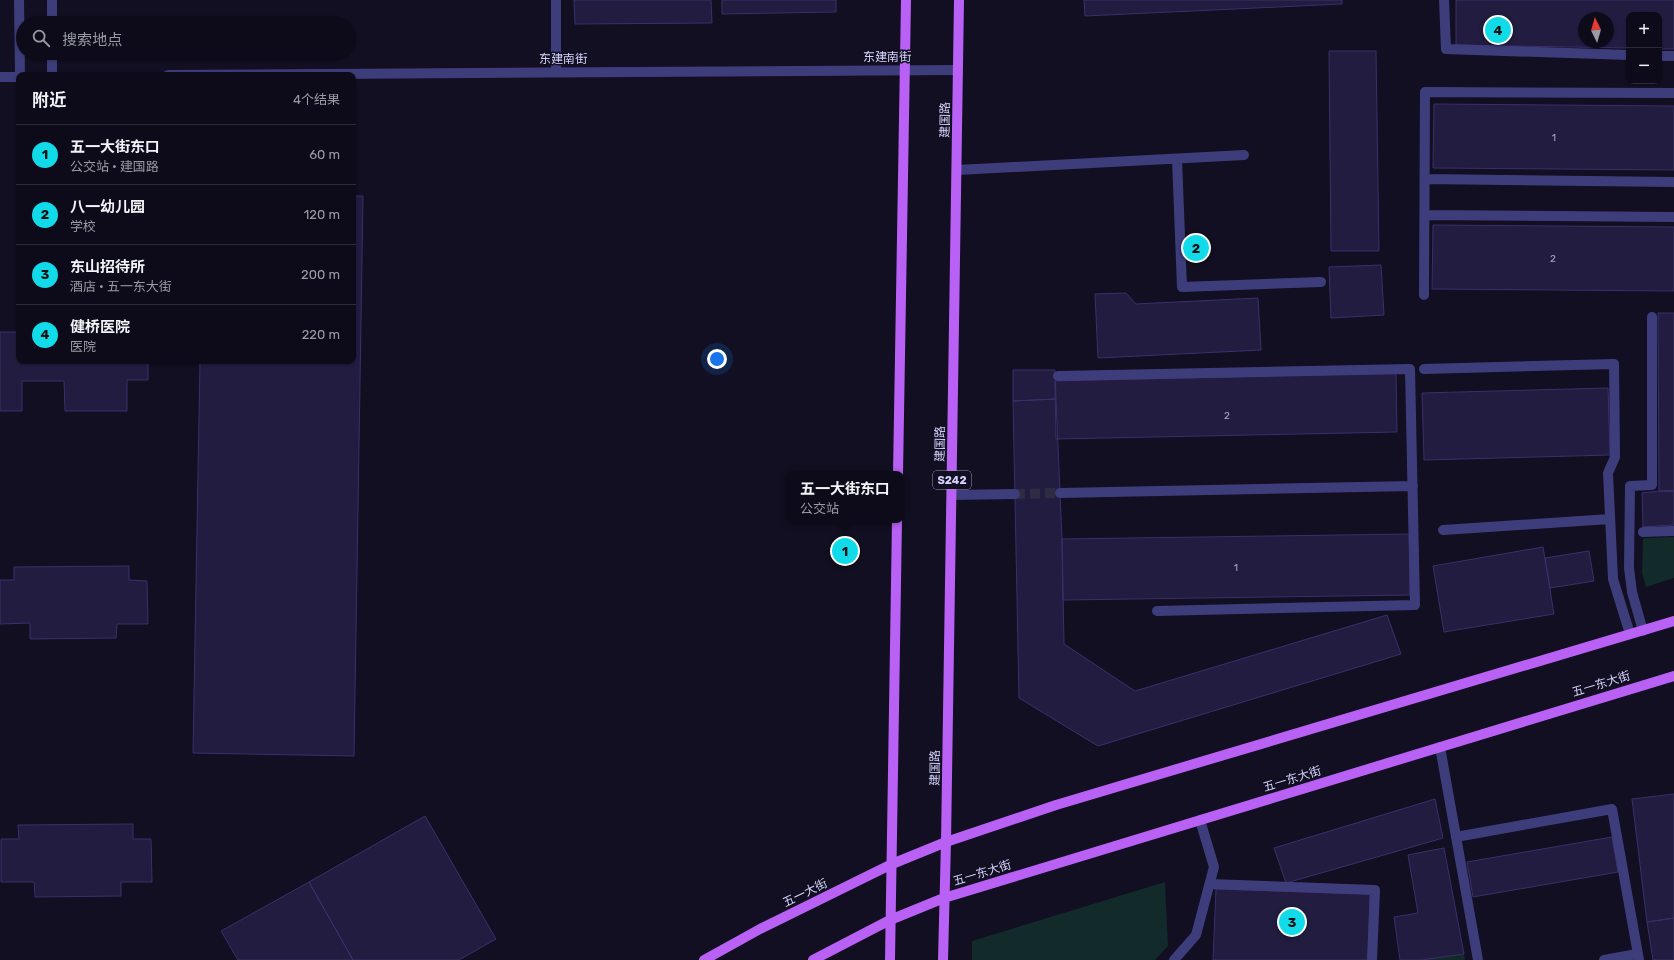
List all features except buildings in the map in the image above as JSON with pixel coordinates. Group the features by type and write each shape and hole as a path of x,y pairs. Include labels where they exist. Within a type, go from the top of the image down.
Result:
{"main road":[{"path":"898,471 906,0"},
{"name":"建国路","path":"943,960 952,495 959,0"},
{"path":"890,960 897,523"},
{"path":"946,842 1056,805 1674,621"},
{"name":"五一东大街","path":"890,920 944,898 1674,676"},
{"name":"五一大街","path":"704,960 760,929 892,864 946,842"},
{"path":"813,960 890,920"}],"street":[{"path":"19,0 19,16"},
{"path":"52,0 52,16"},
{"path":"556,0 556,72"},
{"path":"1444,0 1446,49 1626,55"},
{"path":"1662,56 1674,56"},
{"path":"20,60 20,72"},
{"path":"52,60 52,72"},
{"name":"东建南街","path":"356,74 958,70"},
{"path":"0,77 16,76"},
{"path":"1424,295 1425,92 1674,93"},
{"path":"957,170 1244,155"},
{"path":"1177,159 1182,287 1321,282"},
{"path":"1425,178 1674,182"},
{"path":"1425,215 1674,216"},
{"path":"1643,630 1632,592 1629,568 1630,486 1652,485 1652,317"},
{"path":"1424,369 1614,364 1615,457 1608,472 1613,579 1630,634"},
{"path":"1058,376 1410,369 1415,605 1157,611"},
{"path":"1060,493 1413,486"},
{"path":"952,495 1015,494"},
{"path":"1443,530 1610,519"},
{"path":"1643,532 1674,531"},
{"path":"1440,747 1478,960"},
{"path":"1456,837 1612,809 1638,957 1604,960"},
{"path":"1174,960 1196,935 1214,866 1200,820"},
{"path":"1210,884 1376,890 1372,960"}],"green space":[{"path":"1674,537 1674,578 1646,587 1642,573 1643,538"},
{"path":"1165,882 1168,946 1155,960 972,960 972,941"},
{"path":"1464,954 1465,960 1421,960"}],"tunnel":[{"path":"1015,494 1060,493"}],"place":[{"name":"健桥医院","path":"1498,30"},
{"name":"八一幼儿园","path":"1196,248"},
{"name":"五一大街东口","path":"845,551"},
{"name":"东山招待所","path":"1292,922"}]}
